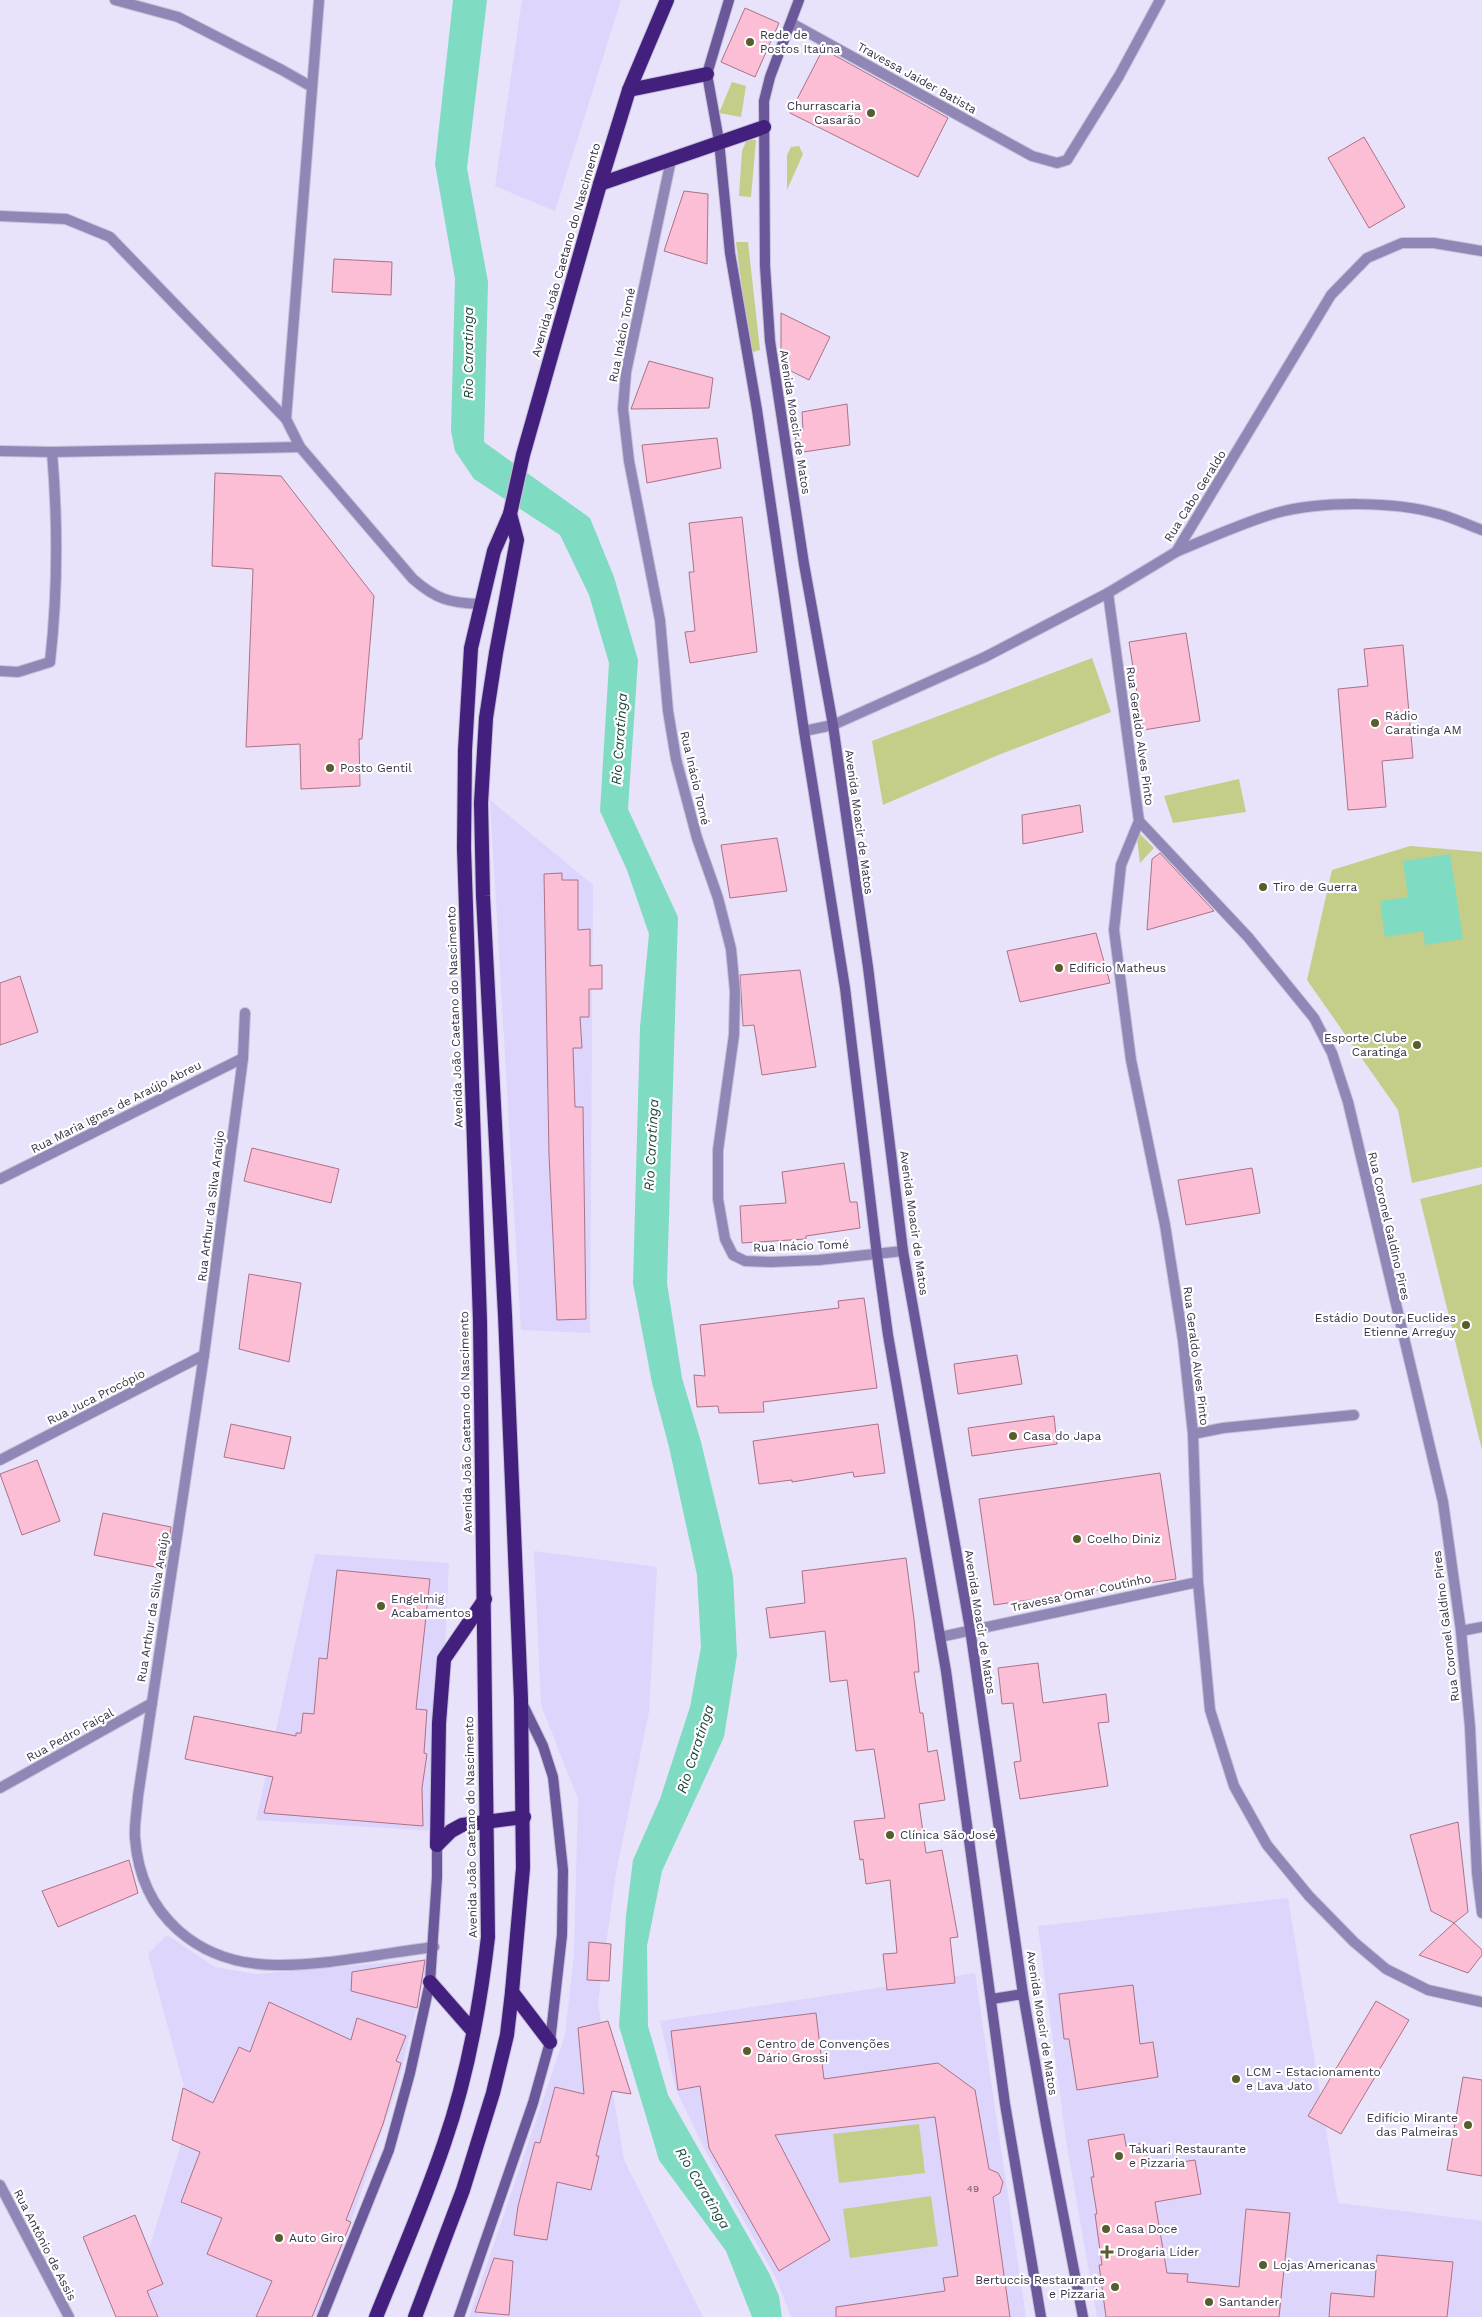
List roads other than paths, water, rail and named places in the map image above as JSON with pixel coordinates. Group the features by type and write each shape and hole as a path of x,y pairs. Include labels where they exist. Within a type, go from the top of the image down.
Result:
{"highway":[{"name":"Avenida João Caetano do Nascimento","path":"376,2317 444,2144 473,2031 488,1937 480,1321 464,848 465,750 470,658 480,604 494,551 510,514 523,456 600,184 629,90 667,0"},
{"path":"629,90 707,74"},
{"path":"600,184 671,160 719,141 764,128"},
{"name":"Avenida João Caetano do Nascimento","path":"415,2317 464,2190 487,2111 506,2035 512,1992 523,1868 524,1817 521,1699 505,1316 483,896 481,802 486,718 517,540 510,514"},
{"path":"437,1845 439,1723 444,1659 484,1599"},
{"path":"437,1845 451,1831 462,1825 524,1817"},
{"path":"430,1982 473,2031"},
{"path":"512,1992 550,2042"}],"main road":[{"path":"729,0 707,74 719,141 730,253 757,410 804,731 846,988 876,1255 940,1637 992,1999 1005,2104 1041,2317"},
{"path":"764,128 764,101 799,0"},
{"name":"Avenida Moacir de Matos","path":"764,128 765,266 770,341 804,564 832,725 868,967 903,1251 970,1629 1024,1994 1046,2125 1083,2317"},
{"name":"Avenida João Caetano do Nascimento","path":"459,2317 533,2103 550,2042 562,1935 564,1870 554,1778 543,1746 521,1699"},
{"path":"323,2314 389,2150 410,2073 430,1982 434,1947 437,1845"},
{"path":"992,1999 1024,1994"}],"street":[{"path":"115,0 178,17 312,87"},
{"path":"286,419 319,0"},
{"name":"Travessa Jaider Batista","path":"790,23 1032,156 1057,163 1067,160 1119,76 1160,0"},
{"name":"Rua Inácio Tomé","path":"671,160 626,372 623,409 629,461 660,620 668,711 676,758 697,838 718,898 731,949 735,990 734,1035 718,1150 718,1200 725,1238 732,1255 745,1261 771,1262 876,1255 903,1251"},
{"path":"0,216 66,219 110,237 286,419 300,447 413,579 429,593 445,601 480,604"},
{"name":"Rua Cabo Geraldo","path":"804,731 832,725 985,658 1108,593 1176,552 1331,295 1368,258 1402,243 1434,242 1482,250"},
{"path":"0,451 52,452 300,447"},
{"path":"0,671 18,672 50,662 56,608 58,560 57,513 52,452"},
{"path":"1176,552 1220,533 1277,513 1339,505 1398,505 1440,514 1482,530"},
{"name":"Rua Geraldo Alves Pinto","path":"1108,593 1139,821 1121,865 1114,930 1132,1060 1165,1224 1183,1340 1193,1434 1198,1582 1210,1710 1234,1786 1268,1845 1309,1896 1354,1942 1386,1970 1428,1990 1482,2002"},
{"name":"Rua Coronel Galdino Pires","path":"1139,821 1248,937 1314,1018 1332,1053 1348,1102 1400,1330 1421,1403 1439,1484 1461,1631 1470,1727 1476,1873 1482,1913"},
{"name":"Rua Arthur da Silva Araújo","path":"245,1013 243,1058 204,1355 138,1796 135,1838 143,1881 158,1911 181,1934 210,1953 242,1962 275,1965 434,1947"},
{"name":"Rua Maria Ignes de Araújo Abreu","path":"0,1179 243,1058"},
{"name":"Rua Juca Procópio","path":"0,1460 204,1355"},
{"path":"1193,1434 1224,1428 1354,1415"},
{"name":"Travessa Omar Coutinho","path":"940,1637 970,1629 1198,1582"},
{"path":"1461,1631 1482,1627"},
{"name":"Rua Pedro Faiçal","path":"0,1788 152,1703"},
{"name":"Rua Antônio de Assis","path":"0,2185 69,2317"}],"water":[{"name":"Rio Caratinga","path":"453,0 487,0 467,168 488,282 484,442 590,518 614,577 638,660 628,809 678,917 667,1283 682,1378 701,1442 733,1576 737,1655 724,1737 662,1871 647,1946 648,2026 668,2095 769,2273 779,2296 782,2317 752,2317 726,2251 659,2160 619,2026 626,1916 633,1860 660,1799 690,1707 701,1647 697,1575 669,1447 652,1383 633,1283 640,1027 649,934 627,870 600,811 609,663 589,595 560,535 474,479 455,451 451,431 455,279 435,164"},
{"path":"1450,854 1463,939 1425,945 1423,931 1385,937 1380,901 1408,897 1403,861"}],"place":[{"name":"Rede de Postos Itaúna","path":"750,42"},
{"name":"Churrascaria Casarão","path":"871,113"},
{"name":"Rádio Caratinga AM","path":"1375,723"},
{"name":"Posto Gentil","path":"330,768"},
{"name":"Tiro de Guerra","path":"1263,887"},
{"name":"Edificio Matheus","path":"1059,968"},
{"name":"Esporte Clube Caratinga","path":"1417,1045"},
{"name":"Estádio Doutor Euclides Etienne Arreguy","path":"1466,1325"},
{"name":"Casa do Japa","path":"1013,1436"},
{"name":"Coelho Diniz","path":"1077,1539"},
{"name":"Engelmig Acabamentos","path":"381,1606"},
{"name":"Clínica São José","path":"890,1835"},
{"name":"Centro de Convenções Dário Grossi","path":"747,2051"},
{"name":"LCM - Estacionamento e Lava Jato","path":"1236,2079"},
{"name":"Edifício Mirante das Palmeiras","path":"1468,2125"},
{"name":"Takuari Restaurante e Pizzaria","path":"1119,2156"},
{"name":"Casa Doce","path":"1106,2229"},
{"name":"Auto Giro","path":"279,2238"},
{"name":"Drogaria Líder","path":"1107,2252"},
{"name":"Lojas Americanas","path":"1263,2265"},
{"name":"Bertuccis Restaurante e Pizzaria","path":"1115,2287"},
{"name":"Santander","path":"1209,2302"}]}
